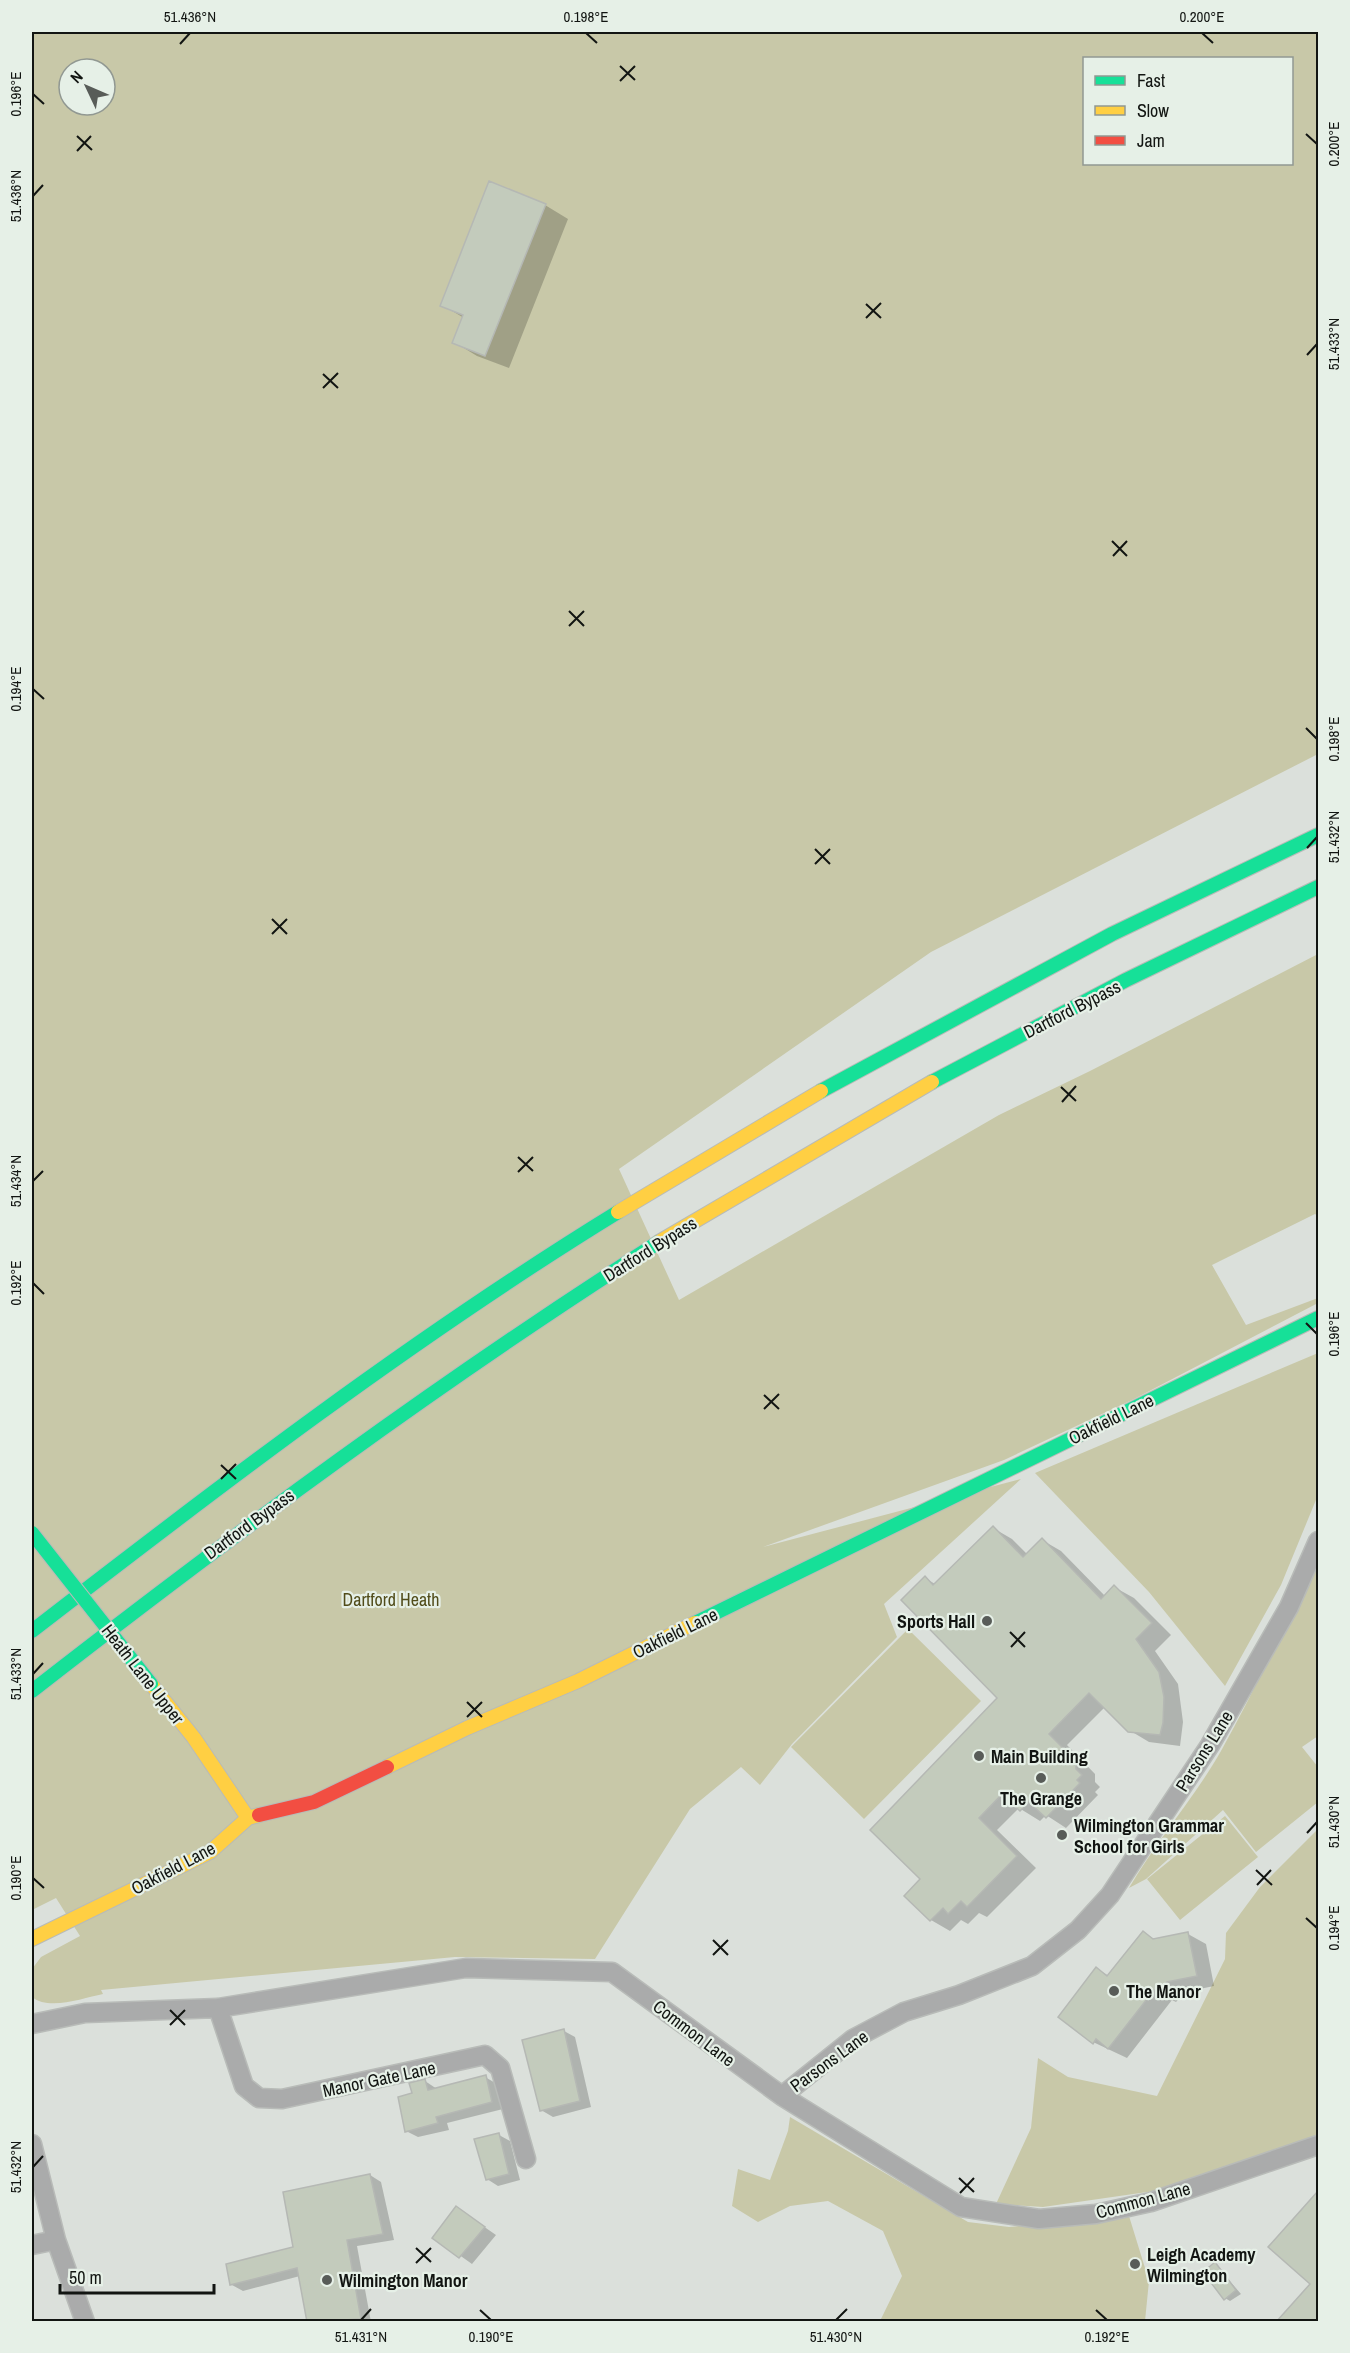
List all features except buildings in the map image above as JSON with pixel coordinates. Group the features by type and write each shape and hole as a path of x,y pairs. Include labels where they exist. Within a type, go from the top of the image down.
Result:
{"main road":[{"path":"32,1631 225,1482 350,1391 517,1277 687,1169 967,1009 1105,937 1318,834"},
{"name":"Dartford Bypass","path":"32,1691 193,1565 432,1391 569,1299 709,1211 861,1121 1016,1037 1318,887"},
{"name":"Oakfield Lane","path":"32,1939 210,1852 249,1818 314,1802 467,1728 578,1681 1008,1468 1318,1318"},
{"name":"Heath Lane Upper","path":"32,1533 194,1738 249,1818"}],"street":[{"name":"Parsons Lane","path":"782,2096 853,2039 904,2012 959,1995 1032,1966 1078,1930 1110,1895 1203,1755 1289,1607 1318,1541"},
{"name":"Common Lane","path":"32,2024 85,2013 218,2008 466,1968 612,1972 782,2096 961,2207 1040,2219 1095,2214 1151,2202 1318,2145"},
{"name":"Manor Gate Lane","path":"218,2008 244,2086 259,2098 282,2099 485,2055 500,2068 526,2159"},
{"path":"32,2144 56,2240 85,2322"},
{"path":"32,2246 56,2240"}],"green space":[{"name":"Dartford Heath","path":"32,32 1318,32 1318,754 931,952 619,1169 679,1300 999,1115 1318,954 1318,1216 1315,1214 1212,1265 1246,1325 1318,1298 1318,1303 1134,1399 1004,1460 763,1547 1021,1479 884,1604 897,1637 792,1744 760,1785 741,1767 690,1809 595,1959 455,1957 101,1990 103,1994 57,2003 47,2003 32,1997 32,1969 41,1957 80,1936 56,1898 32,1910"},
{"path":"1318,1353 1318,1495 1281,1585 1225,1686 1149,1592 1035,1473"},
{"path":"1318,1548 1318,1736 1302,1747 1318,1767 1318,1802 1256,1852 1223,1810 1146,1879 1129,1888 1221,1751 1248,1701"},
{"path":"908,1629 981,1701 864,1819 791,1747"},
{"path":"1225,1816 1258,1857 1180,1920 1147,1879"},
{"path":"1318,1829 1318,2139 1161,2190 1043,2207 996,2204 1031,2128 1038,2058 1068,2077 1157,2096 1225,1959 1226,1933 1260,1887"},
{"path":"790,2117 968,2222 1009,2227 1129,2216 1149,2281 1145,2321 880,2321 902,2276 883,2231 828,2201 790,2206 758,2222 732,2206 738,2169 770,2180 788,2131"}],"traffic: fast":[{"path":"821,1091 1112,934 1318,835"},
{"path":"932,1082 1126,980 1318,887"},
{"path":"32,1631 247,1467 393,1361 542,1260 618,1212"},
{"path":"32,1691 340,1459 498,1348 659,1242"},
{"path":"695,1623 1318,1318"},
{"path":"32,1533 151,1684"}],"traffic: slow":[{"path":"659,1242 932,1082"},
{"path":"618,1212 821,1091"},
{"path":"387,1767 467,1728 578,1681 695,1623"},
{"path":"151,1684 194,1738 248,1818"},
{"path":"32,1939 210,1852 248,1818 259,1815"}],"traffic: jam":[{"path":"259,1815 314,1802 387,1767"}],"place":[{"name":"Sports Hall","path":"987,1621"},
{"name":"Main Building","path":"979,1756"},
{"name":"The Grange","path":"1041,1778"},
{"name":"Wilmington Grammar School for Girls","path":"1062,1835"},
{"name":"The Manor","path":"1114,1991"},
{"name":"Leigh Academy Wilmington","path":"1135,2264"},
{"name":"Wilmington Manor","path":"327,2280"}]}
